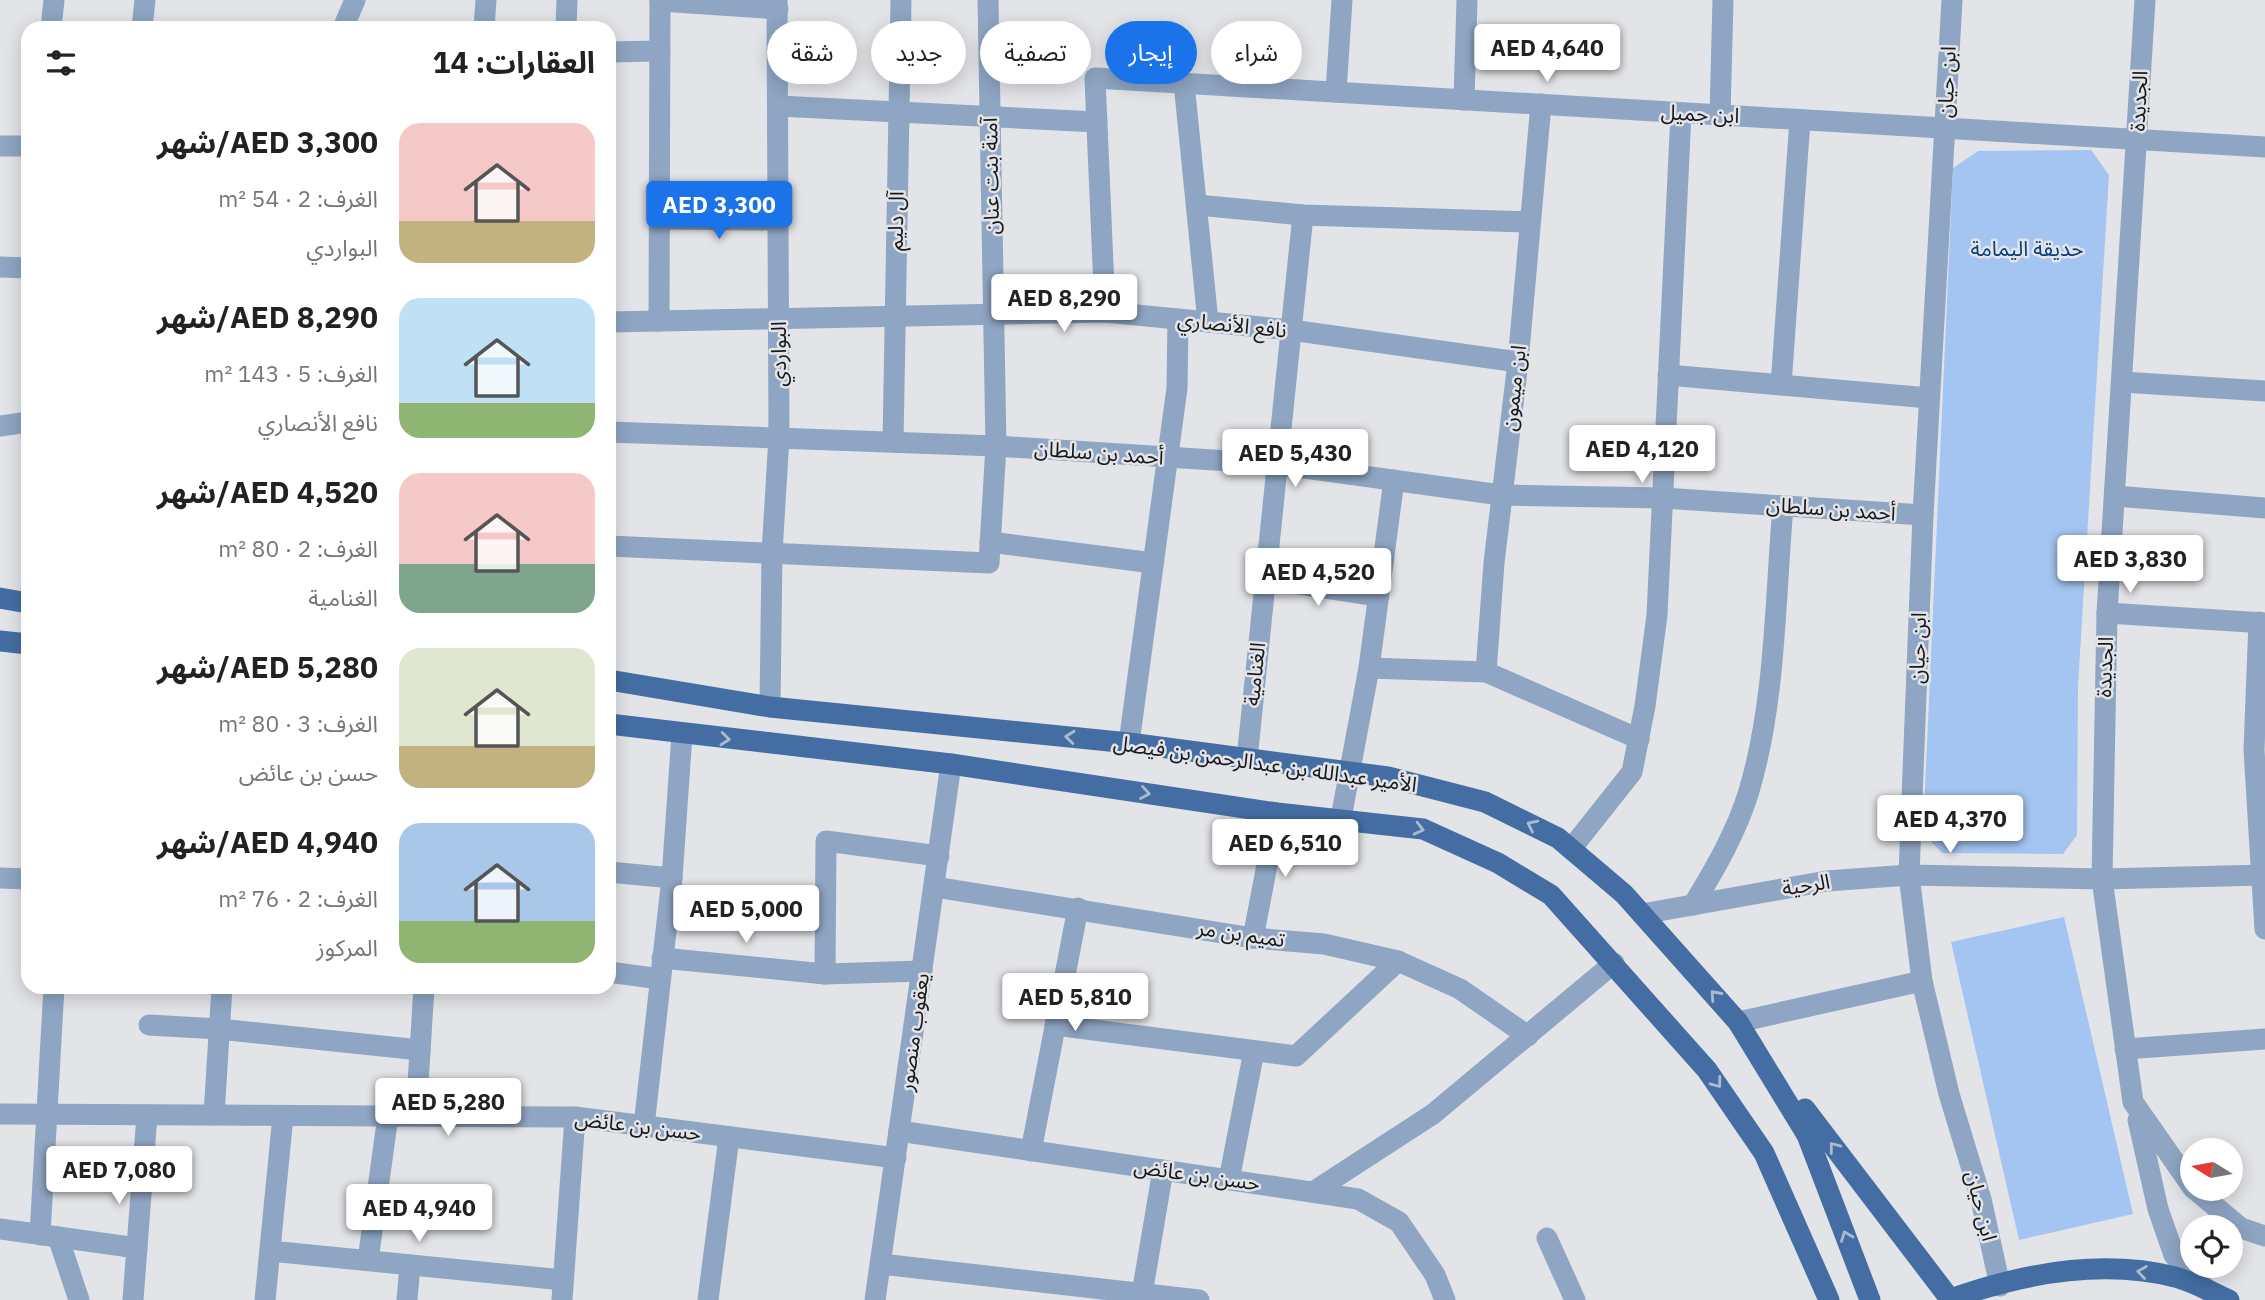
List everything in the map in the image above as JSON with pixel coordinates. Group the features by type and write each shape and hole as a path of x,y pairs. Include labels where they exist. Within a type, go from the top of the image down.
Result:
{"main road":[{"path":"0,598 21,602"},
{"path":"0,641 21,643"},
{"name":"الأمير عبدالله بن عبدالرحمن بن فيصل","path":"616,681 770,707 1129,743 1388,777 1485,802 1558,838 1624,894 1738,1022 1807,1135 1870,1300"},
{"name":"الأمير عبدالله بن عبدالرحمن بن فيصل","path":"616,725 951,764 1277,813 1423,828 1498,863 1551,895 1707,1070 1764,1153 1829,1300"},
{"path":"1738,1022 1949,1300 2065,1269 2117,1269 2176,1277 2230,1300"}],"street":[{"path":"52,21 54,0"},
{"path":"143,21 145,0"},
{"path":"346,21 355,0"},
{"path":"484,21 486,0"},
{"path":"566,21 567,0"},
{"path":"659,321 660,0 778,4"},
{"name":"آل دليم","path":"893,442 901,0"},
{"name":"آمنة بنت عنان","path":"988,0 996,446 989,552"},
{"path":"1336,92 1342,0"},
{"path":"1464,100 1467,0"},
{"path":"1720,115 1723,0"},
{"name":"ابن حيان","path":"1952,0 1923,515 1909,875 1922,981 1949,1094 1981,1199 2000,1286"},
{"name":"الجديدة","path":"2145,0 2107,613 2102,878 2133,1102 2180,1169"},
{"name":"البواردي","path":"770,707 772,553 779,437 778,4"},
{"path":"616,52 660,51"},
{"name":"ابن جميل","path":"1105,79 1095,78 1105,312"},
{"path":"1184,84 1208,322"},
{"name":"ابن جميل","path":"1197,84 2265,147"},
{"name":"ابن ميمون","path":"1486,672 1501,495 1518,362 1541,104"},
{"path":"778,106 990,119 1097,122"},
{"path":"1572,849 1632,772 1639,739 1657,615 1681,113"},
{"path":"1781,385 1800,120"},
{"path":"0,146 21,146"},
{"path":"1197,205 1303,215 1530,222"},
{"name":"الغنامية","path":"1247,758 1303,215"},
{"path":"659,219 778,220"},
{"path":"0,267 21,268"},
{"name":"نافع الأنصاري","path":"616,322 1105,312 1291,330 1518,362"},
{"path":"1129,743 1177,388 1178,320"},
{"path":"1668,375 1929,398"},
{"path":"2122,382 2265,391"},
{"path":"0,426 21,423"},
{"name":"أحمد بن سلطان","path":"616,432 996,446 1276,464 1501,495 1663,498 1923,515"},
{"path":"1340,818 1369,668 1394,480"},
{"path":"2115,496 2265,508"},
{"path":"1693,905 1720,860 1749,791 1767,699 1783,506"},
{"path":"616,546 772,553 989,552 1153,563"},
{"path":"1265,579 1378,596"},
{"path":"2107,613 2262,622 2254,750 2265,929"},
{"path":"1369,668 1486,672 1639,739"},
{"path":"644,1126 672,878 682,734"},
{"name":"يعقوب منصور","path":"875,1300 951,764"},
{"path":"1253,938 1277,813"},
{"path":"825,974 826,841 939,856"},
{"path":"616,873 672,878"},
{"name":"الرحية","path":"1642,914 1827,881 1909,875 2102,878 2263,875"},
{"path":"0,878 21,879"},
{"name":"تميم بن مر","path":"935,887 1253,938 1324,944 1398,961 1460,989 1528,1036"},
{"path":"1031,1151 1078,908"},
{"path":"1055,1025 1296,1056 1398,961"},
{"path":"1313,1192 1433,1114 1614,963"},
{"path":"616,972 661,969 825,974 922,971"},
{"path":"1738,1022 1922,981"},
{"path":"54,994 45,1114 49,1236 79,1300"},
{"path":"214,1115 222,994"},
{"path":"416,1116 424,994"},
{"path":"149,1025 219,1029 420,1050"},
{"path":"2125,1049 2265,1039"},
{"path":"1229,1180 1254,1051"},
{"path":"2133,1102 2158,1209 2174,1255 2209,1291"},
{"name":"حسن بن عائض","path":"0,1114 575,1117 896,1158"},
{"path":"133,1300 147,1115"},
{"path":"265,1300 283,1116"},
{"path":"368,1261 388,1116"},
{"path":"270,1251 410,1265 563,1290 575,1117"},
{"name":"حسن بن عائض","path":"899,1131 1358,1199 1399,1222 1435,1275 1445,1300"},
{"path":"708,1300 729,1137"},
{"path":"1142,1294 1163,1170"},
{"name":"الجديدة","path":"2209,1201 2241,1228 2265,1236"},
{"path":"0,1229 137,1248"},
{"path":"1547,1238 1575,1300"},
{"path":"881,1264 1010,1290 1142,1294 1199,1300"},
{"path":"407,1300 410,1265"}],"green space":[{"name":"حديقة اليمامة","path":"2091,150 2109,175 2078,686 2077,835 2063,854 1942,853 1923,833 1953,168 1978,151"},
{"path":"2064,917 2133,1214 2019,1240 1951,942"}]}
